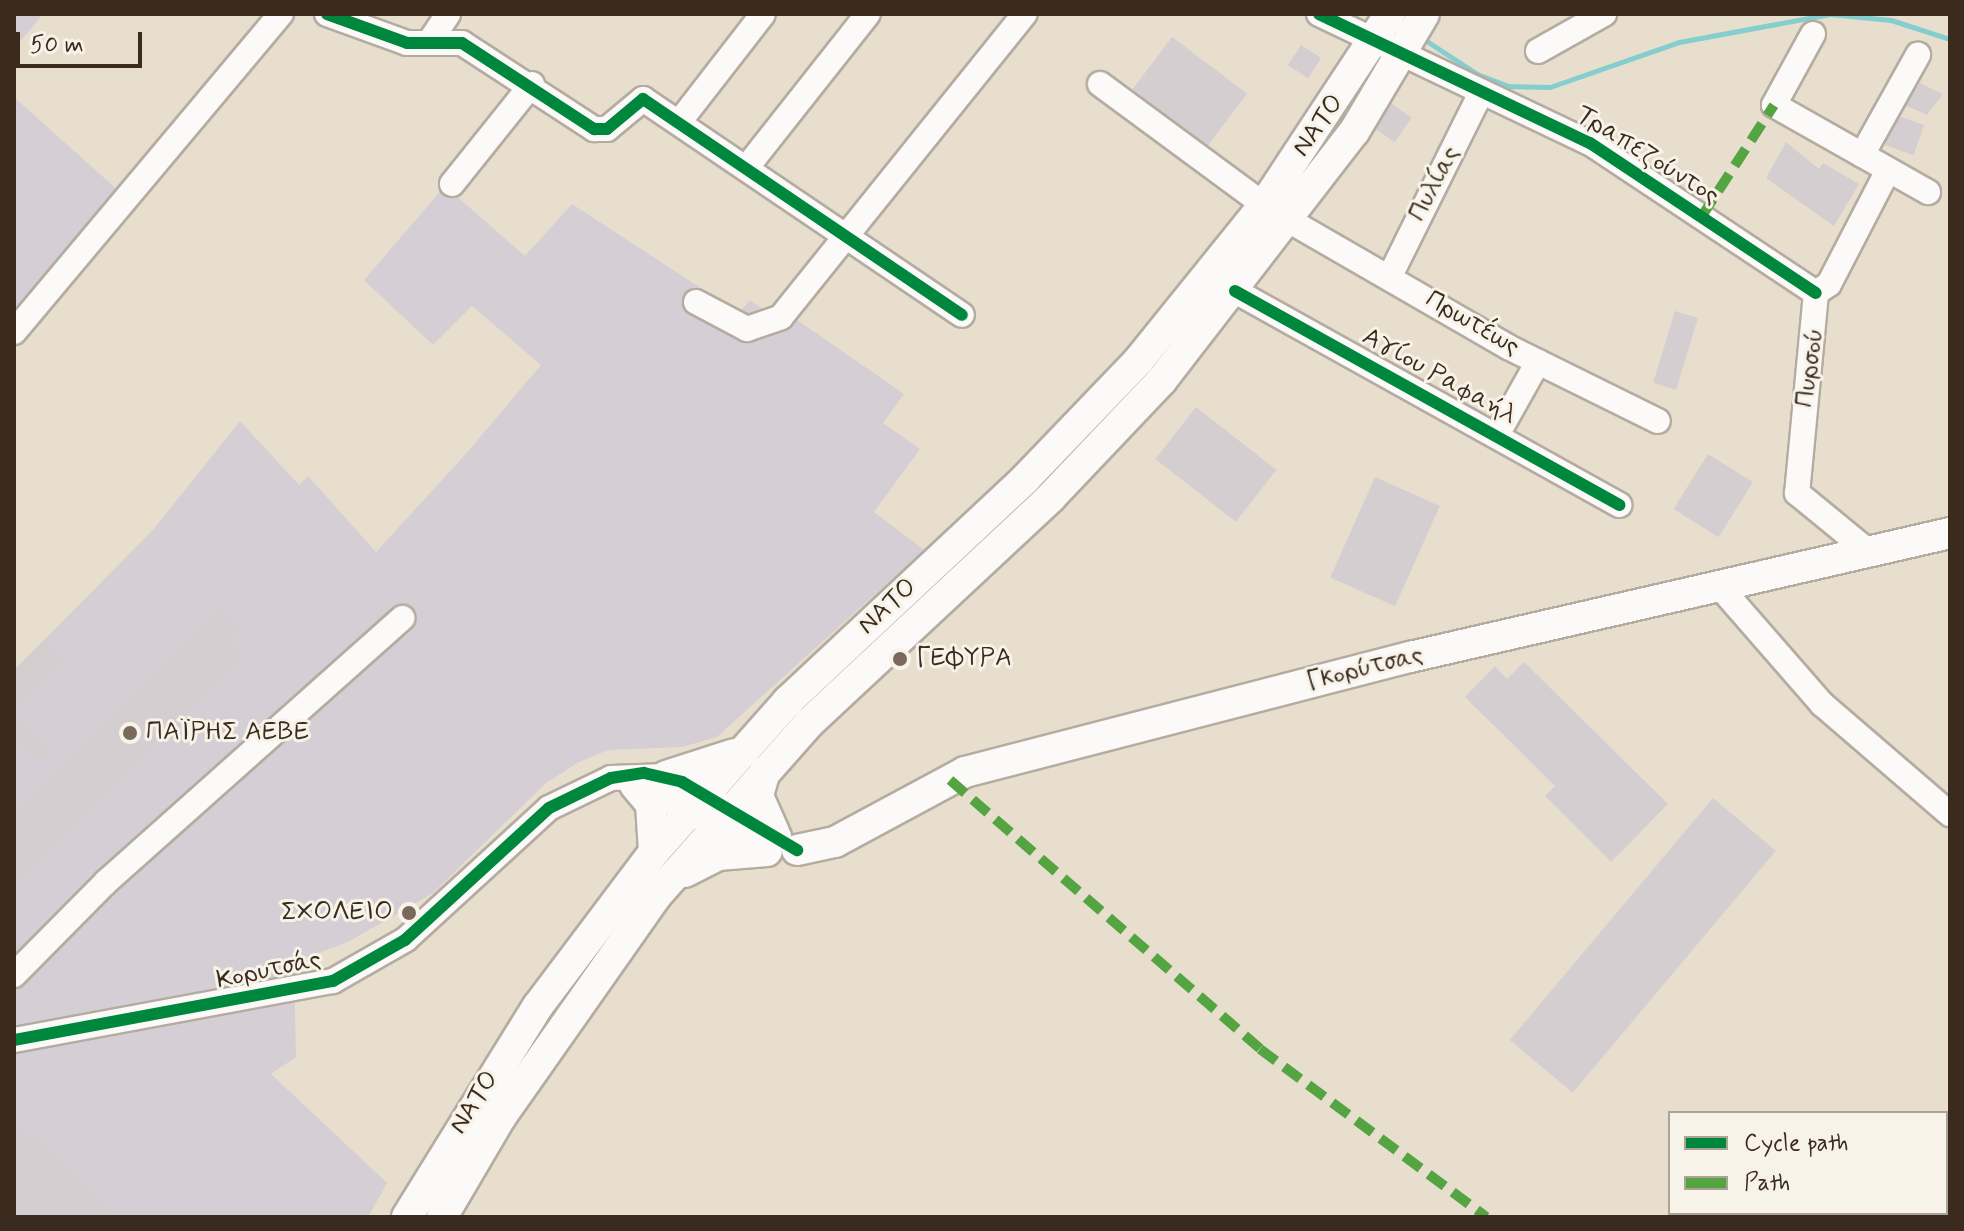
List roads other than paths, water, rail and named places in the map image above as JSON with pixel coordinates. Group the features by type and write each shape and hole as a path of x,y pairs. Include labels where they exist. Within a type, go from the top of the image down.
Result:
{"main road":[{"name":"ΝΑΤΟ","path":"407,1217 538,1006 654,852 743,750 1081,422 1264,205 1390,14"},
{"name":"ΝΑΤΟ","path":"442,1217 508,1106 656,896 765,771 1099,447 1235,291 1290,221 1400,57 1424,14"},
{"name":"Γκορύτσας","path":"656,896 698,862 779,844 835,842 965,772 1410,657 1950,533"},
{"path":"666,776 743,750"},
{"path":"765,771 758,796 779,844"},
{"path":"623,781 651,804 654,852"}],"street":[{"path":"14,332 281,14"},
{"path":"327,14 407,43 462,43 532,84 594,129 607,129 639,99 680,121 962,315"},
{"path":"430,41 448,14"},
{"path":"680,121 763,14"},
{"path":"747,167 868,14"},
{"path":"696,302 729,323 766,327 849,238 1025,14"},
{"name":"Τραπεζούντος","path":"1319,14 1400,57 1590,143 1816,293"},
{"path":"1538,51 1593,17"},
{"path":"1813,34 1774,105 1928,192"},
{"path":"1862,155 1918,55"},
{"path":"452,184 532,84"},
{"path":"1100,84 1264,205"},
{"name":"Πυλίας","path":"1390,276 1481,93"},
{"name":"Πυρσού","path":"1869,552 1797,493 1816,293 1829,284 1888,170"},
{"name":"Πρωτέως","path":"1290,221 1538,362 1658,421"},
{"name":"Αγίου Ραφαήλ","path":"1235,291 1620,505"},
{"path":"1497,435 1538,362"},
{"path":"1720,587 1822,704 1950,814"},
{"path":"14,975 106,882 402,618"},
{"path":"623,781 666,776 696,802 779,844"},
{"path":"623,781 696,802"},
{"name":"Κορυτσάς","path":"17,1037 333,981 405,940 549,808 623,781"}],"waterway":[{"path":"1422,38 1477,74 1508,86 1550,87 1679,42 1830,14 1891,20 1950,39"}],"place":[{"name":"ΓΕΦΥΡΑ","path":"900,659"},
{"name":"ΠΑΪΡΗΣ ΑΕΒΕ","path":"130,733"},
{"name":"ΣΧΟΛΕΙΟ","path":"409,913"}]}
